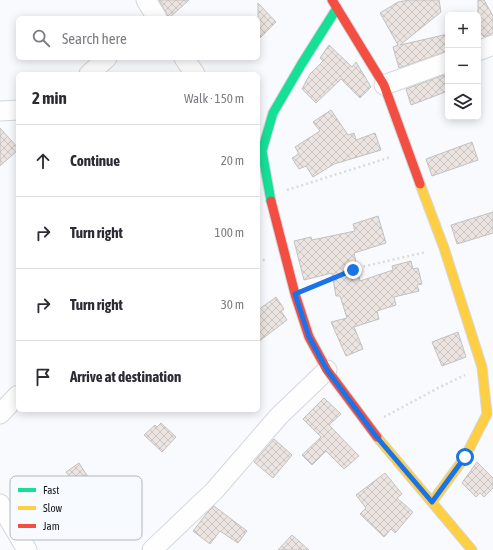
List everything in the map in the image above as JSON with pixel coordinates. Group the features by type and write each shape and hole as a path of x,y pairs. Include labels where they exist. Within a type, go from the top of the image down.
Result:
{"street":[{"path":"146,0 156,16"},
{"path":"432,502 465,457 487,414 482,367 444,248 384,85 335,4 273,113 260,152 270,196 295,294 309,337 327,370 368,426 472,550"},
{"path":"481,50 493,45"},
{"path":"91,72 105,60"},
{"path":"185,60 194,72"},
{"path":"384,85 445,63"},
{"path":"0,111 16,110"},
{"path":"152,550 214,491 279,416 327,370"},
{"path":"0,414 16,396"},
{"path":"0,504 10,521"},
{"path":"21,540 27,550"}],"path":[{"path":"270,196 408,151"},
{"path":"295,294 353,270 394,258 444,248"},
{"path":"368,426 440,387 482,367"}],"building":[{"path":"159,0 189,0 171,16 168,16"},
{"path":"409,0 439,0 441,12 400,45 445,35 445,52 399,68 393,47 398,45 380,13 398,2"},
{"path":"478,0 484,0 493,16 493,33 484,37 481,34 481,12 478,12"},
{"path":"258,3 276,22 260,38 260,16 258,16"},
{"path":"329,45 352,67 356,62 371,87 360,98 341,79 316,103 302,89 310,74 323,61 320,58"},
{"path":"444,75 445,78 445,92 411,105 406,89"},
{"path":"331,110 348,135 354,133 356,140 375,133 381,150 334,164 313,177 306,166 299,169 292,158 299,154 295,147 320,131 313,122"},
{"path":"0,128 16,146 16,152 0,166"},
{"path":"472,142 478,160 432,176 426,159"},
{"path":"493,212 493,233 457,244 451,225"},
{"path":"378,216 386,243 354,253 360,281 393,270 392,266 411,261 413,269 418,268 422,284 417,285 419,291 394,297 396,305 377,311 379,319 354,327 363,349 346,356 331,322 347,318 340,296 336,296 332,273 304,280 294,241 311,237 312,240 355,231 353,224"},
{"path":"276,297 284,309 281,311 287,320 260,340 260,309"},
{"path":"458,332 466,357 442,366 432,342"},
{"path":"324,398 341,414 329,425 359,456 344,469 326,451 312,465 302,455 321,437 303,419"},
{"path":"161,423 176,437 162,452 144,435 155,425 157,427"},
{"path":"274,439 292,455 273,478 254,462"},
{"path":"477,462 493,478 493,488 484,497 480,493 476,497 462,483"},
{"path":"79,463 87,476 69,476 66,472"},
{"path":"385,473 402,494 397,498 413,512 395,533 391,529 384,537 360,514 366,508 356,495"},
{"path":"214,506 247,531 238,543 220,531 210,544 193,531"},
{"path":"292,535 309,550 278,550"}],"traffic: fast":[{"path":"271,201 262,151 273,113 337,8"}],"traffic: slow":[{"path":"420,184 444,248 482,367 487,414 465,457 432,502"},
{"path":"377,437 472,550"}],"traffic: jam":[{"path":"332,0 384,85 420,184"},
{"path":"271,201 295,294 309,337 327,370 377,437"}],"route":[{"path":"353,270 295,294 309,337 327,370 375,435 432,502 465,457"}]}
